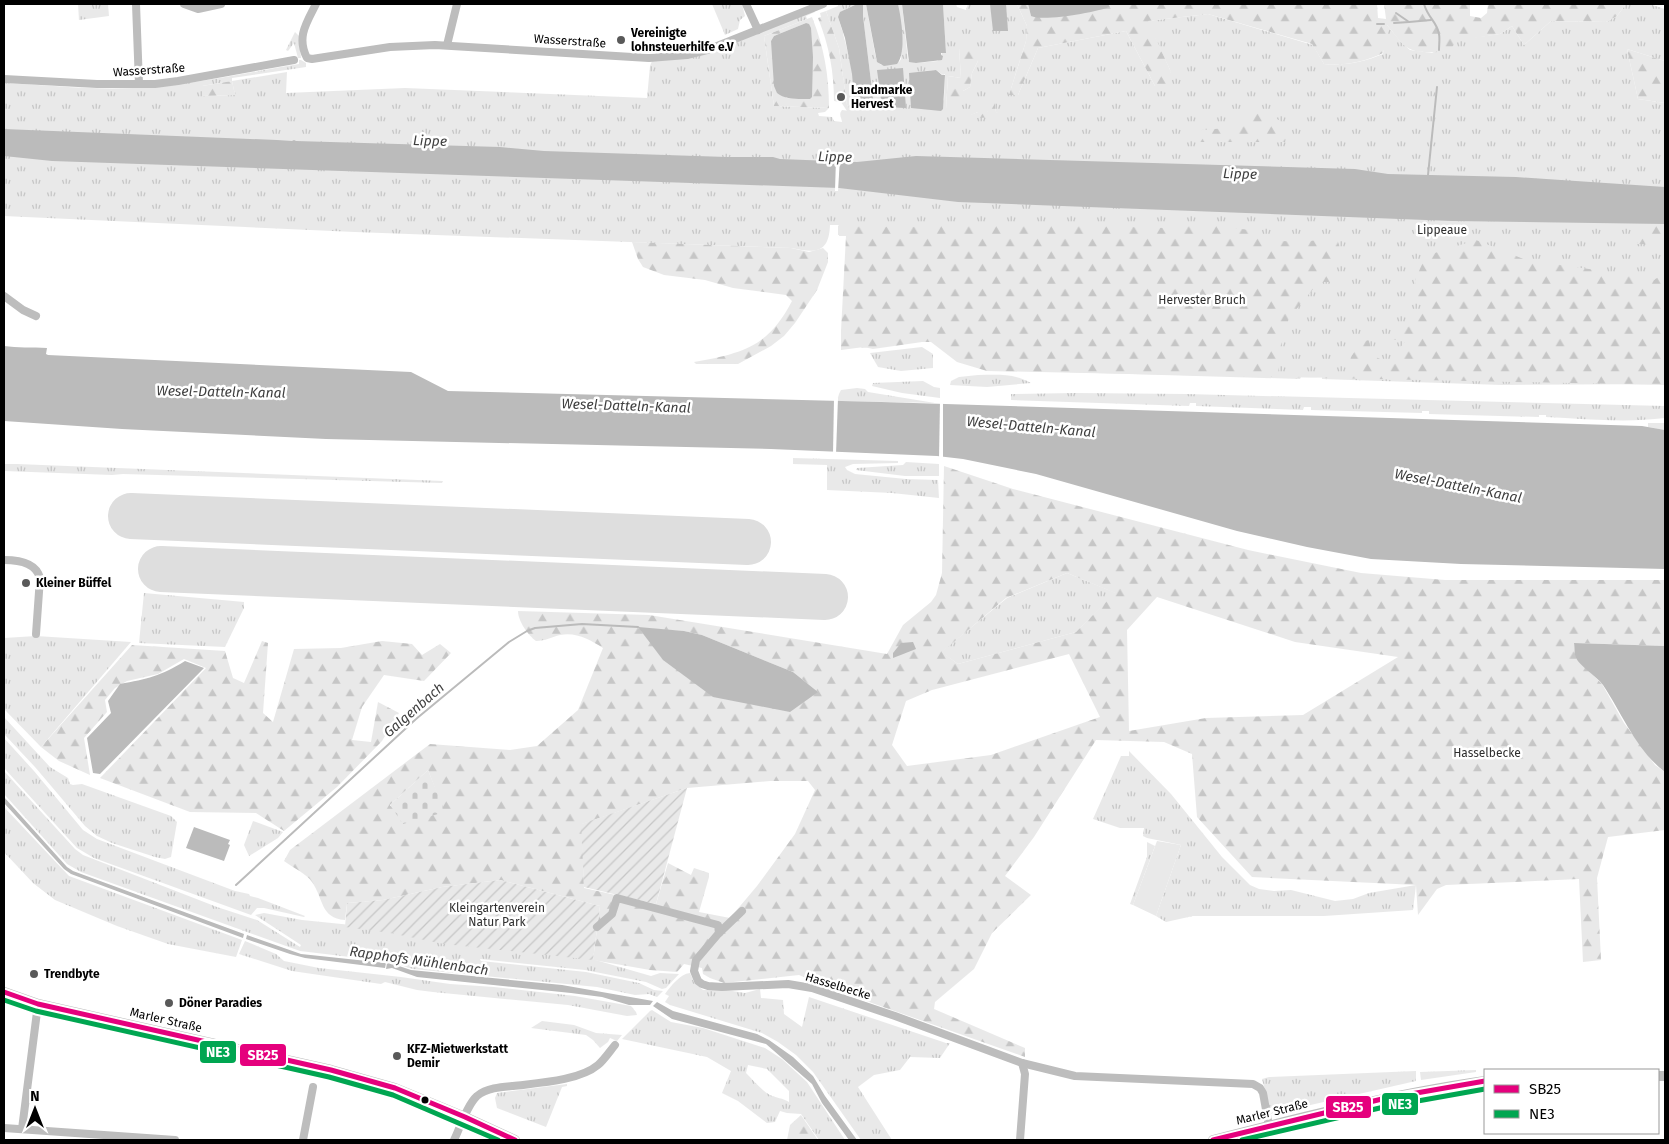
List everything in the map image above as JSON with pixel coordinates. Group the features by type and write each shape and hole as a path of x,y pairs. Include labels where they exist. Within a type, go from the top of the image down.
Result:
{"main road":[{"name":"Marler Straße","path":"4,992 38,1004 342,1073 395,1088 515,1140"},
{"name":"Marler Straße","path":"1213,1140 1339,1108 1484,1081"}],"street":[{"path":"136,4 139,84"},
{"path":"184,4 198,10 221,4"},
{"name":"Wasserstraße","path":"316,4 302,35 301,43 307,58 312,59 390,47 447,45 649,58 687,55 707,50 823,4"},
{"path":"447,45 458,4"},
{"path":"746,4 758,30"},
{"name":"Wasserstraße","path":"4,80 139,84 178,81 294,60"},
{"path":"4,296 23,310 36,316"},
{"path":"4,560 28,564 38,572 40,578 36,634"},
{"path":"597,927 612,914 618,898 718,925 719,933"},
{"name":"Hasselbecke","path":"742,911 699,955 694,964 695,976 702,984 722,987 788,984 812,988 895,1016 1022,1063 1084,1077 1252,1084 1260,1088 1263,1093 1269,1126"},
{"path":"22,1129 38,1004"},
{"path":"454,1140 477,1096 492,1088 552,1081 582,1073 598,1065 616,1045"},
{"path":"1020,1140 1025,1074 1022,1063"},
{"path":"303,1140 313,1087"},
{"path":"4,1128 175,1140"}],"green space":[{"path":"78,4 108,4 109,16 79,20"},
{"path":"712,4 742,4 745,16 740,20 738,29 725,35"},
{"name":"Lippeaue","path":"838,4 857,4 846,9 838,17 852,71 854,99 856,102 871,103 873,98 863,4 866,4 876,59 881,65 899,62 901,59 902,37 898,4 902,4 908,60 916,63 938,61 942,53 946,53 943,4 956,4 957,7 966,10 968,4 1017,4 1027,26 1026,41 1009,95 1018,95 1038,48 1126,31 1155,86 1171,72 1147,21 1208,14 1313,45 1324,64 1346,64 1383,54 1387,25 1410,50 1432,53 1456,40 1500,34 1512,26 1524,45 1551,21 1606,22 1617,16 1626,4 1649,4 1665,9 1665,61 1627,49 1638,99 1665,103 1665,384 1502,385 1322,379 1322,377 1301,377 1300,379 1028,371 935,340 862,348 855,343 847,236 839,236 840,227 838,225 830,225 827,242 824,246 814,251 807,251 791,248 355,232 4,216 4,83 101,88 154,87 196,82 299,64 299,60 301,60 306,63 306,67 232,78 232,81 287,72 286,93 405,88 647,98 652,61 666,60 814,10 815,12 806,16 807,19 764,36 774,106 829,108 825,112 818,113 819,116 832,117 834,121 842,122 840,115 842,110 850,111 847,105 839,48 826,11 838,6","holes":["959,48 978,61 972,73 970,87 963,91 946,109 948,76 961,78","936,70 943,75 945,74 944,101 925,71","232,81 235,95 202,96 202,86","995,103 996,112 1005,117 971,115 978,112 987,112"]},
{"path":"1017,4 1028,4 1031,16 1110,7 1108,4 1377,4 1378,18 1386,19 1384,4 1470,4 1470,16 1481,18 1487,13 1488,4 1626,4 1617,16 1606,22 1551,21 1524,45 1512,26 1500,34 1456,41 1450,51 1419,52 1404,45 1387,25 1387,39 1383,53 1369,59 1347,64 1324,64 1312,44 1208,14 1148,21 1171,72 1166,84 1155,86 1126,31 1038,48 1018,95 1009,95 1026,41 1027,26"},
{"path":"826,11 839,48 847,105 851,112 847,111 841,102 834,101 830,59 818,18 821,17 820,13"},
{"path":"812,17 825,61 829,108 774,106 764,36","holes":["806,23 810,99 786,98 771,41 774,36"]},
{"path":"295,32 299,36 301,58 298,58 294,43 288,51 286,50"},
{"path":"966,43 974,47 978,61 972,73 970,87 963,91 965,98 957,98 957,112 946,109 948,76 961,78 959,48"},
{"path":"1627,49 1665,61 1665,103 1638,99"},
{"path":"232,81 235,95 202,96 202,86"},
{"path":"990,103 995,103 996,112 1005,114 1006,117 973,118 970,115 978,112 987,112"},
{"path":"1261,112 1290,125 1285,142 1199,142 1202,130 1240,127 1246,117"},
{"name":"Hervester Bruch","path":"1202,224 1250,230 1281,241 1304,242 1323,239 1328,247 1337,240 1340,249 1330,271 1342,275 1338,282 1319,282 1289,318 1280,349 1278,376 1346,378 1351,357 1361,342 1369,340 1372,355 1388,363 1407,339 1381,341 1413,324 1427,304 1418,299 1415,281 1425,256 1476,240 1526,260 1654,280 1665,273 1665,385 987,371 957,362 931,342 873,349 864,347 841,350 846,236 838,235 838,226 1057,225 1166,228"},
{"path":"1641,224 1665,224 1665,245 1637,244"},
{"path":"632,242 791,248 809,252 823,248 828,253 828,262 817,290 784,336 771,346 738,364 696,364 694,362 740,351 763,338 773,329 792,301 786,295 733,288 705,280 664,275 643,267"},
{"path":"922,347 933,354 933,368 901,371 878,367 870,353"},
{"path":"978,375 1012,376 1031,383 987,387 950,385 951,381 959,377"},
{"path":"923,381 940,388 940,398 902,393 872,386 873,383"},
{"path":"865,389 868,392 935,403 837,401 841,390"},
{"path":"1075,393 1665,406 1665,418 1606,420 1546,417 1546,415 1539,415 1539,417 1429,414 1429,411 1422,411 1422,413 1311,410 1311,407 1304,407 1303,410 1196,406 1196,403 1190,403 1189,406 1011,400 1011,394"},
{"path":"1648,423 1665,423 1665,430 1648,427"},
{"path":"793,458 898,461 898,463 853,464 845,467 855,474 938,480 939,498 892,493 827,490 827,465 793,464"},
{"path":"906,462 939,464 939,476 905,476 856,470 857,468 903,465"},
{"path":"4,464 443,481 442,483 4,471"},
{"name":"Hasselbecke","path":"944,466 1013,489 1248,550 1361,573 1445,580 1665,580 1665,646 1575,643 1576,658 1602,684 1624,723 1655,765 1665,772 1665,830 1608,837 1597,878 1601,960 1583,962 1579,879 1446,885 1437,889 1418,915 1416,885 1252,877 1197,817 1192,754 1164,742 1096,740 1034,837 1005,876 1031,895 992,933 974,969 935,1002 934,1009 1025,1048 1025,1057 835,990 799,975 724,983 703,974 702,968 684,964 677,972 650,970 593,960 600,906 500,880 442,887 383,900 347,903 345,920 337,918 327,912 310,879 284,861 290,850 430,744 510,750 537,746 578,710 603,648 578,636 566,634 536,641 524,628 518,611 649,615 887,654 903,625 931,602 936,595 942,573","holes":["1067,573 1115,593 1076,632 958,664 942,652 1006,598","1157,597 1295,642 1398,657 1303,715 1206,718 1129,731 1127,630","638,628 684,631 702,635 793,672 818,692","1069,654 1100,717 991,755 907,766 892,745 906,701 932,690","428,770 444,812 390,806","770,781 808,781 815,790 795,834 757,886 730,918 699,912 709,873 694,868 691,875 668,863 656,904 584,888 582,824 687,788"]},
{"path":"1067,573 1116,593 1076,632 958,664 941,652 1007,598"},
{"path":"144,593 244,602 244,608 225,647 139,643"},
{"path":"36,636 131,642 41,747 4,709 4,638"},
{"path":"262,641 268,643 263,713 273,722 294,649 341,648 382,641 412,644 422,655 440,644 451,653 424,681 384,675 362,707 352,740 371,742 378,702 399,713 382,741 337,787 284,831 256,813 190,812 100,778 206,668 184,659 158,674 127,681 115,688 105,700 107,712 84,738 90,775 59,761 41,747 132,645 225,651 233,678 244,683"},
{"path":"4,717 50,767 68,778 70,784 82,784 171,816 177,822 171,857 165,859 155,857 112,843 97,836 85,826 4,734"},
{"path":"4,738 83,830 97,839 305,916 264,908 257,908 251,915 94,858 77,848 4,768"},
{"path":"1129,751 1171,794 1222,857 1250,885 1259,889 1274,891 1291,890 1335,901 1353,899 1369,893 1416,885 1413,910 1324,916 1193,916 1166,922 1156,916 1181,845 1147,838 1143,836 1144,828 1120,828 1093,819 1121,756 1129,756"},
{"path":"428,770 445,812 403,824 390,805"},
{"path":"4,771 75,849 83,855 217,907 257,920 300,947 301,945 255,915 264,913 302,920 391,929 592,959 651,976 660,973 679,974 666,988 662,989 646,982 585,970 480,959 481,961 586,972 639,983 654,990 663,991 657,997 649,994 635,995 597,987 413,969 400,965 402,957 388,954 379,953 367,959 300,951 81,872 67,864 4,794"},
{"path":"687,788 656,904 584,887 581,824"},
{"path":"4,807 69,876 242,940 236,957 168,944 117,926 55,900 33,883 4,852"},
{"path":"253,821 283,832 278,838 249,856 244,845"},
{"path":"1157,841 1181,845 1156,916 1133,905"},
{"path":"1147,842 1155,846 1133,905 1130,904 1147,857"},
{"name":"Kleingartenverein Natur Park","path":"500,880 600,906 593,960 444,944 390,933 345,927 347,903 383,900 442,887"},
{"path":"245,941 276,954 284,961 319,968 450,984 575,996 631,1006 637,1015 627,1016 568,1005 417,990 385,982 381,984 292,971 239,954"},
{"path":"690,973 694,982 703,990 726,990 745,993 760,989 761,998 783,1000 784,1014 802,1027 809,997 950,1043 940,1058 910,1057 900,1070 874,1075 858,1087 892,1140 861,1140 813,1072 796,1055 778,1042 762,1033 665,1002 669,996 665,994 673,984 679,978"},
{"path":"652,1010 671,1022 703,1028 765,1048 782,1059 807,1082 845,1140 819,1140 801,1114 780,1111 775,1122 767,1123 738,1101 722,1093 731,1071 707,1057 622,1039","holes":["748,1065 767,1069 789,1091 789,1102 767,1093 746,1073"]},
{"path":"542,1021 574,1025 596,1033 622,1035 617,1041 610,1038 600,1048 586,1035 531,1028"},
{"path":"1476,1070 1476,1072 1421,1080 1420,1072"},
{"path":"1416,1071 1416,1081 1271,1114 1262,1079 1269,1077"},
{"path":"567,1084 567,1086 562,1087 546,1127 497,1108 495,1098 497,1093"},
{"path":"801,1115 818,1140 787,1140 790,1125"}],"water":[{"path":"857,4 863,4 872,103 856,102 854,100 852,74 845,38 838,17 840,12"},
{"path":"866,4 898,4 903,43 900,59 897,64 884,66 877,62"},
{"path":"902,4 943,4 946,53 941,53 943,56 942,60 909,62"},
{"path":"990,4 1006,4 1008,31 993,31"},
{"path":"1028,4 1108,4 1110,7 1070,16 1037,18 1031,16"},
{"path":"806,23 811,28 813,57 812,97 810,99 792,99 777,93 774,86 771,41 774,36"},
{"path":"903,68 906,108 882,107 877,70"},
{"path":"936,70 945,75 943,109 941,111 911,108 909,73"},
{"name":"Lippe","path":"4,129 292,141 500,147 544,151 773,157 780,159 857,162 916,156 1355,169 1388,174 1516,177 1665,187 1665,224 1452,221 958,202 839,188 52,161 4,156"},
{"name":"Wesel-Datteln-Kanal","path":"4,346 47,348 46,354 48,355 411,372 448,391 881,402 1642,426 1665,430 1665,569 1461,564 1371,559 1237,531 1036,474 963,459 937,456 771,449 326,439 4,421"},
{"path":"638,627 684,631 702,635 793,672 818,692 790,712 713,697 663,660"},
{"path":"913,642 916,649 893,658 893,653 901,643"},
{"path":"1574,643 1665,646 1665,772 1638,743 1603,685 1578,661 1575,656"},
{"path":"185,661 204,668 100,774 93,773 87,738 111,713 108,701 120,684 154,676"},
{"path":"4,797 67,867 73,871 244,934 243,938 71,874 64,869 4,803"},
{"path":"194,827 230,840 224,861 186,848"},
{"path":"247,935 301,954 386,963 385,968 305,958 246,939"},
{"path":"387,963 411,970 562,985 653,1001 650,1005 629,1005 602,997 417,977 392,968 386,969"},
{"path":"657,1002 673,1011 757,1034 769,1040 793,1057 813,1076 857,1140 849,1140 822,1103 812,1084 766,1044 672,1019 653,1006"}],"pier":[{"path":"836,158 840,158 838,191 835,191"},
{"path":"834,398 838,398 836,454 833,454"},
{"path":"940,401 943,401 943,459 939,459"}],"waterway":[{"path":"1424,4 1438,30 1439,50"},
{"path":"1396,13 1409,22 1431,20"},
{"path":"1394,23 1409,22"},
{"path":"1377,24 1384,24"},
{"path":"1428,175 1437,87"},
{"name":"Galgenbach","path":"236,885 416,719 509,642 535,628 582,624 638,627"}],"runway":[{"path":"131,516 748,542"},
{"path":"161,569 825,597"}],"transit line":[{"name":"SB25","path":"4,992 38,1004 331,1070 395,1088 515,1140"},
{"name":"NE3","path":"4,1000 36,1011 329,1077 393,1095 498,1140"},
{"name":"SB25","path":"1213,1140 1382,1099 1484,1081"},
{"name":"NE3","path":"1242,1140 1384,1107 1484,1089"}],"place":[{"name":"Vereinigte lohnsteuerhilfe e.V","path":"621,40"},
{"name":"Landmarke Hervest","path":"841,97"},
{"name":"Kleiner Büffel","path":"26,583"},
{"name":"Trendbyte","path":"34,974"},
{"name":"Döner Paradies","path":"169,1003"},
{"name":"KFZ-Mietwerkstatt Demir","path":"397,1056"}],"water label":[{"name":"Rapphofs Mühlenbach","path":"419,961"}]}
